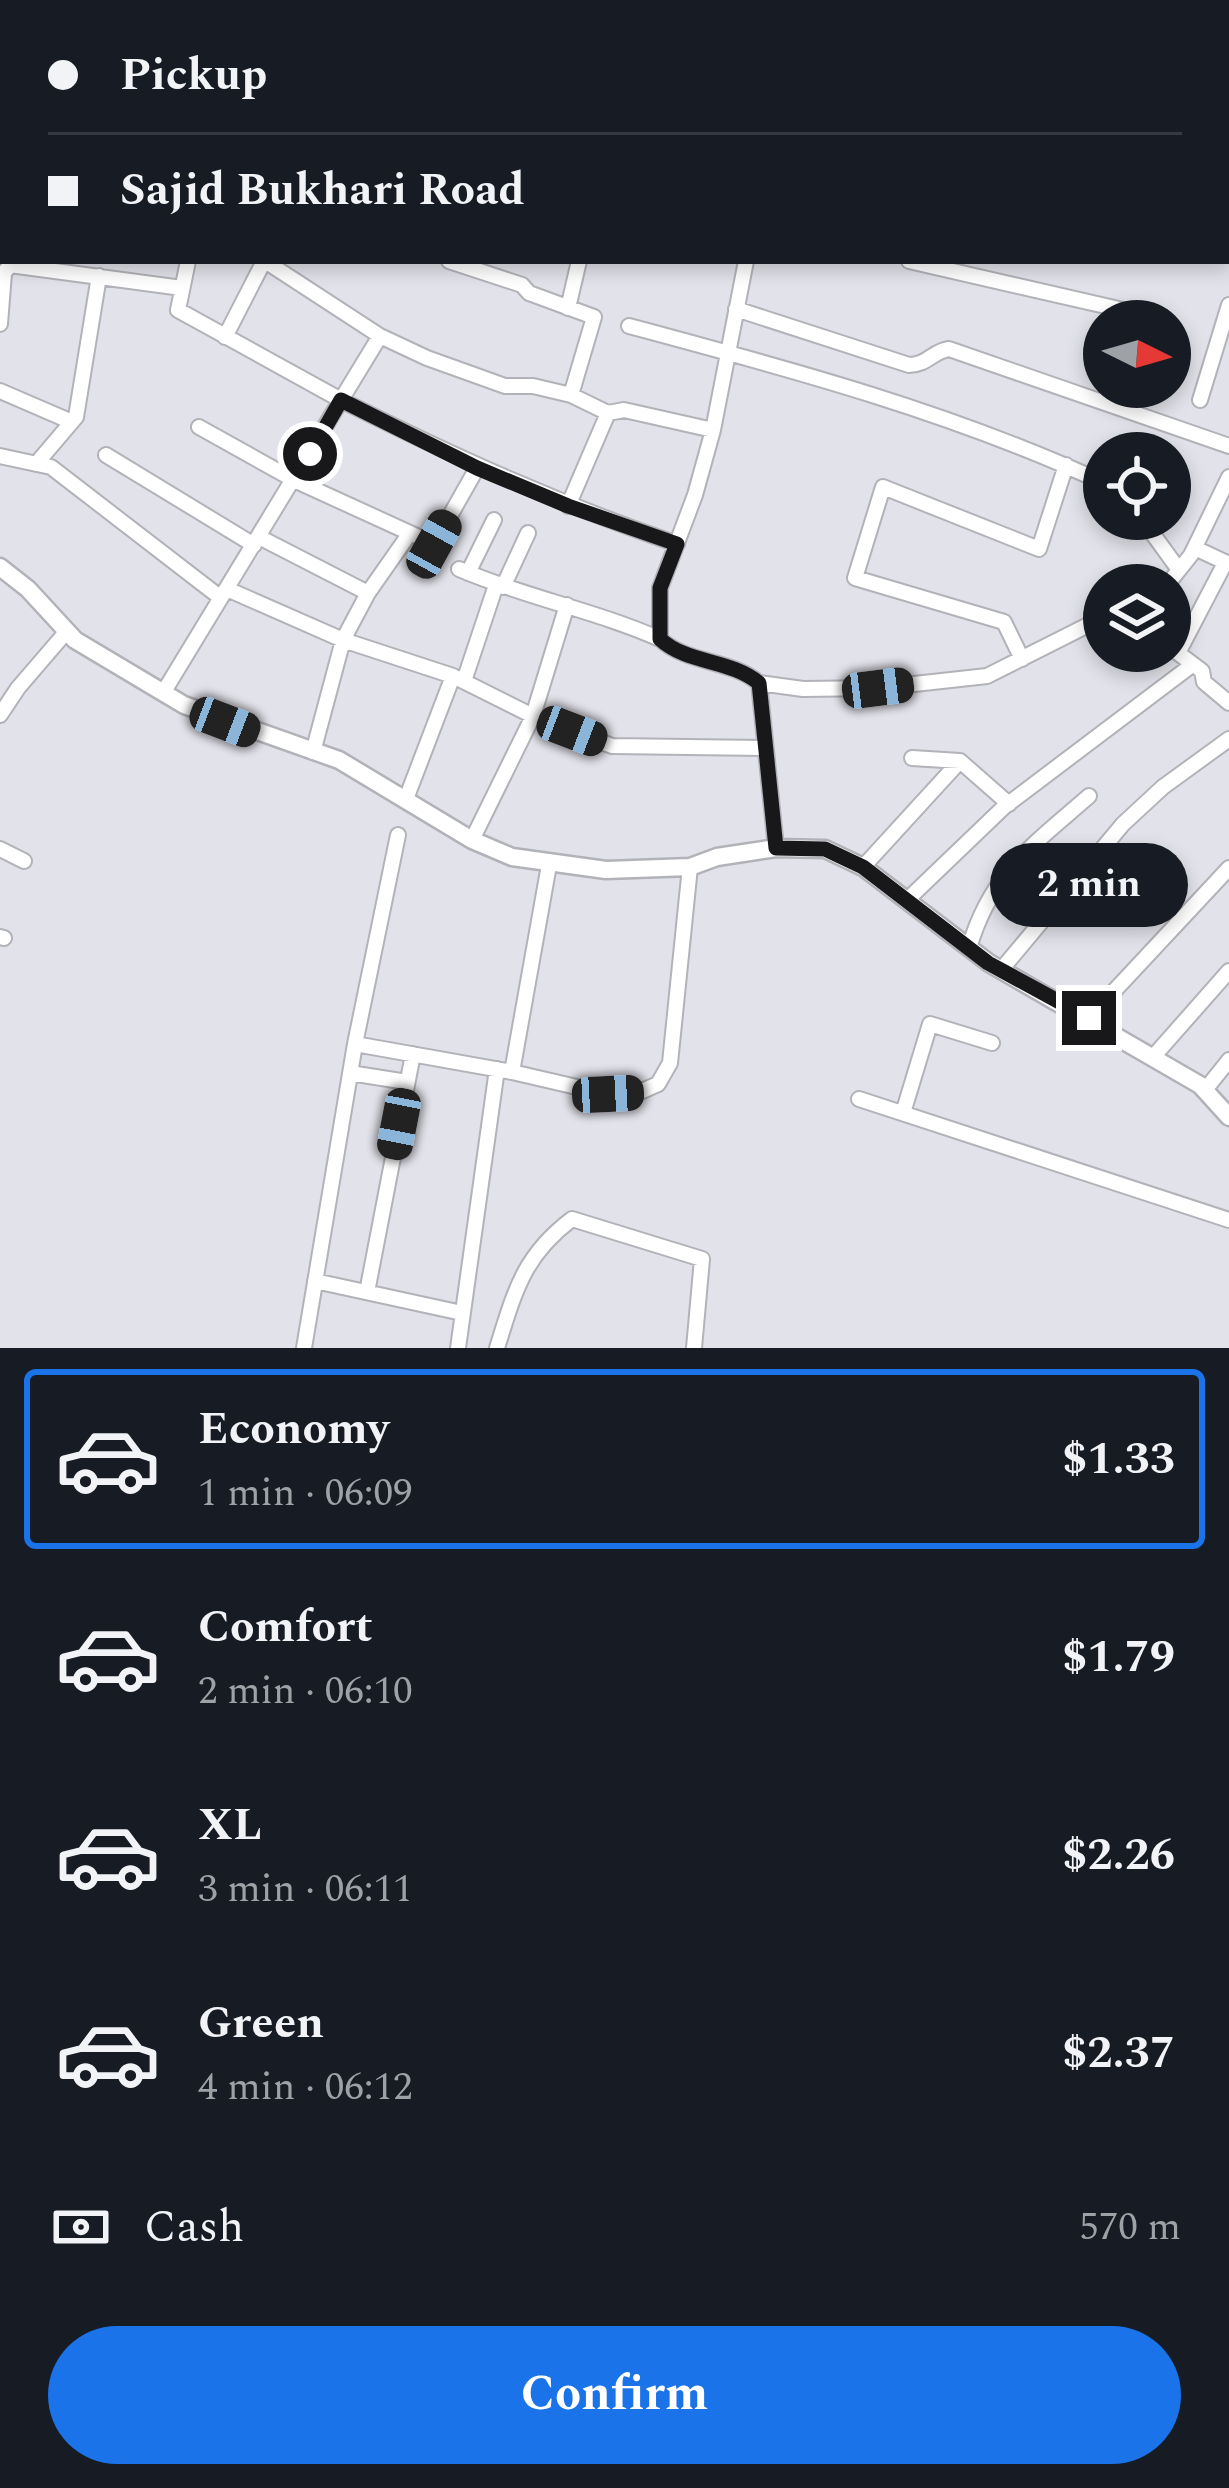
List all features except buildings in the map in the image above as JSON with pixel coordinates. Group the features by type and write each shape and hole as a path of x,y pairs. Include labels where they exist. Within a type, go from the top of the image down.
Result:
{"street":[{"path":"187,264 178,310 225,337 477,468 677,544"},
{"path":"225,337 262,264"},
{"path":"269,264 380,336 427,358 505,386 533,386 571,395 608,413 624,410 712,430"},
{"path":"469,264 593,316 571,395"},
{"path":"568,308 578,264"},
{"path":"660,639 660,588 712,430 745,264"},
{"path":"922,264 1083,301"},
{"path":"0,324 2,273 10,265 182,288"},
{"path":"36,464 72,422 99,276"},
{"path":"1200,400 1229,305"},
{"path":"736,309 909,365 922,365 950,349 1229,446"},
{"path":"629,326 859,390 1083,473"},
{"path":"163,693 380,336"},
{"path":"0,391 72,422"},
{"path":"568,506 608,413"},
{"path":"199,427 294,480 434,544 477,468"},
{"path":"106,454 257,541 368,593"},
{"path":"0,456 51,467 224,594 458,679 533,716 612,746 763,748"},
{"path":"1022,659 1004,622 855,578 883,488 1039,549 1066,465"},
{"path":"1183,564 1229,477"},
{"path":"494,520 463,571 602,614 701,659 742,668 759,683 878,688 987,676 1083,627"},
{"path":"313,752 344,640 368,593 410,533"},
{"path":"406,799 528,533"},
{"path":"1191,629 1227,563 1195,548"},
{"path":"0,567 28,589 75,640 163,693 204,713 339,760 472,841 512,857 606,870 690,867 717,857 776,848 825,849 863,867 1001,970 1205,1090 1229,1117"},
{"path":"472,841 533,716 567,605"},
{"path":"0,716 67,631"},
{"path":"906,901 1009,804 1192,664 1202,670 1204,682 1229,703"},
{"path":"759,683 776,848"},
{"path":"1001,970 1123,824 1162,787 1229,740"},
{"path":"912,758 960,760 1009,804"},
{"path":"863,867 960,760"},
{"path":"969,948 980,910 1013,862 1089,796"},
{"path":"304,1348 355,1044 398,835"},
{"path":"0,849 24,861"},
{"path":"458,1348 504,1070 549,865"},
{"path":"355,1044 608,1094 640,1092 658,1084 670,1063 690,867"},
{"path":"1089,1018 1229,868"},
{"path":"1153,1057 1229,970"},
{"path":"903,1113 930,1024 992,1043"},
{"path":"367,1292 413,1054"},
{"path":"1205,1090 1229,1060"},
{"path":"350,1073 407,1082"},
{"path":"860,1099 1229,1220"},
{"path":"497,1348 522,1275 538,1246 572,1219 703,1259 694,1348"},
{"path":"315,1281 462,1313"}],"route":[{"path":"310,454 341,400 477,468 677,544 660,588 660,639 701,659 742,668 759,683 776,848 825,849 863,867 988,963 1089,1018"}]}
